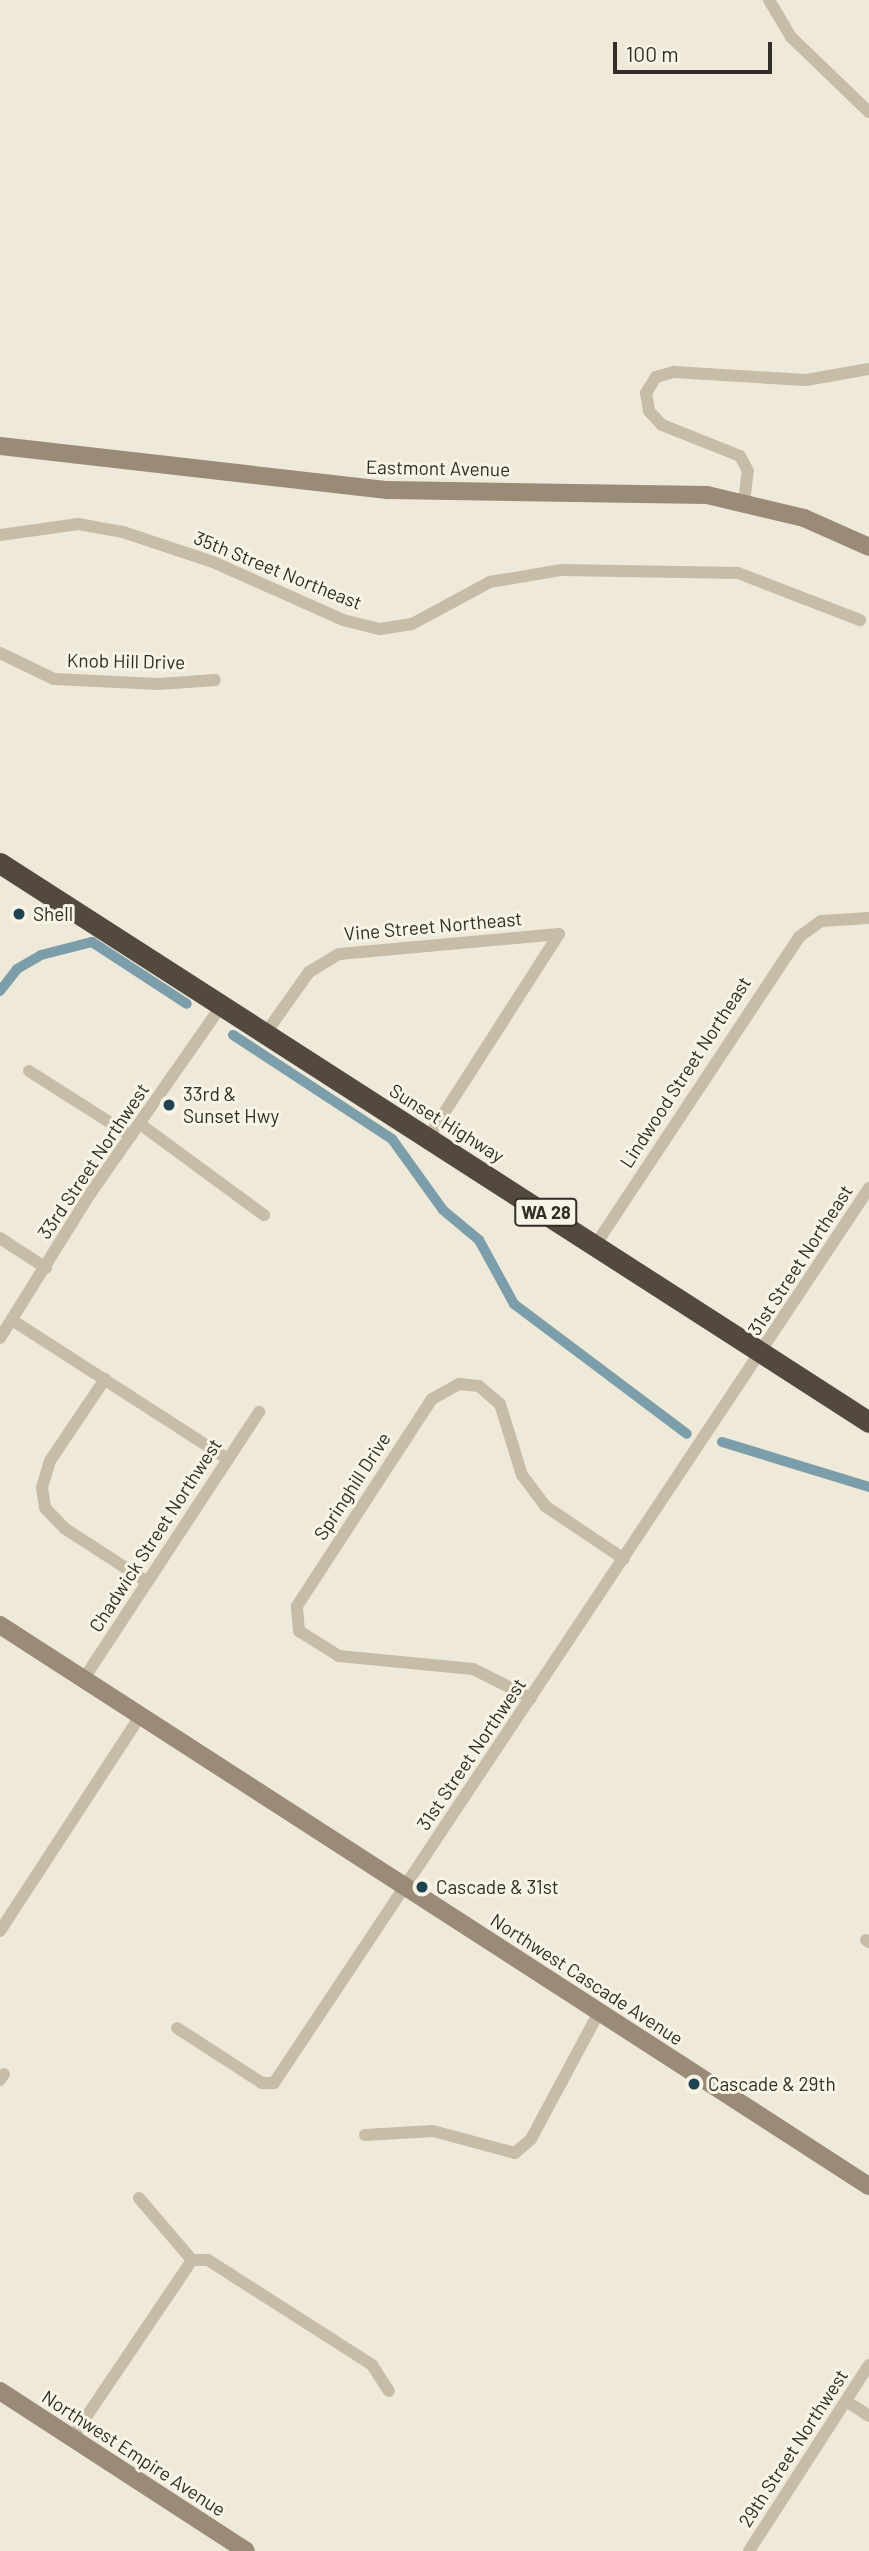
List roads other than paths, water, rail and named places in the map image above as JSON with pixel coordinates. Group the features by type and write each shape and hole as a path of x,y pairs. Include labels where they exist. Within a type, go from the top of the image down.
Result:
{"highway":[{"name":"Sunset Highway","path":"0,863 869,1422"}],"street":[{"path":"769,0 791,37 869,112"},
{"path":"744,502 748,471 740,456 662,425 649,411 646,393 656,377 674,372 806,380 869,369"},
{"name":"Eastmont Avenue","path":"0,446 347,487 663,491 744,502 804,518 869,547"},
{"name":"35th Street Northeast","path":"0,535 78,524 123,532 213,562 343,620 380,629 412,624 490,582 562,570 738,573 860,620"},
{"name":"Knob Hill Drive","path":"0,653 54,678 159,684 215,680"},
{"name":"Lindwood Street Northeast","path":"596,1244 811,925 869,918"},
{"name":"Vine Street Northeast","path":"265,1034 309,972 339,954 559,934 428,1138"},
{"name":"33rd Street Northwest","path":"0,1338 131,1136 221,1006"},
{"path":"29,1071 131,1136"},
{"path":"140,1125 264,1215"},
{"name":"31st Street Northeast","path":"763,1352 869,1188"},
{"path":"0,1238 46,1268"},
{"path":"12,1320 228,1459"},
{"name":"31st Street Northwest","path":"177,2028 262,2083 274,2084 763,1352"},
{"path":"105,1379 50,1461 42,1488 45,1508 64,1528 146,1581"},
{"name":"Springhill Drive","path":"531,1698 473,1669 339,1656 299,1631 297,1605 432,1399 459,1384 495,1397 522,1475 545,1506 624,1559"},
{"name":"Chadwick Street Northwest","path":"83,1680 259,1412"},
{"name":"Northwest Cascade Avenue","path":"0,1625 869,2186"},
{"path":"0,1931 140,1716"},
{"path":"365,2135 433,2131 515,2153 531,2139 599,2012"},
{"path":"139,2198 192,2260 208,2260 372,2365 389,2391"},
{"path":"72,2438 192,2260"},
{"name":"29th Street Northwest","path":"749,2551 869,2365"},
{"name":"Northwest Empire Avenue","path":"0,2391 246,2551"},
{"path":"846,2401 869,2416"}],"waterway":[{"path":"0,991 17,969 41,955 92,942 187,1004"},
{"path":"233,1035 392,1139 443,1210 479,1240 514,1304 687,1434"},
{"path":"722,1442 869,1487"}],"place":[{"name":"Shell","path":"19,914"},
{"name":"33rd & Sunset Hwy","path":"169,1105"},
{"name":"Cascade & 31st","path":"422,1887"},
{"name":"Cascade & 29th","path":"694,2084"}]}
